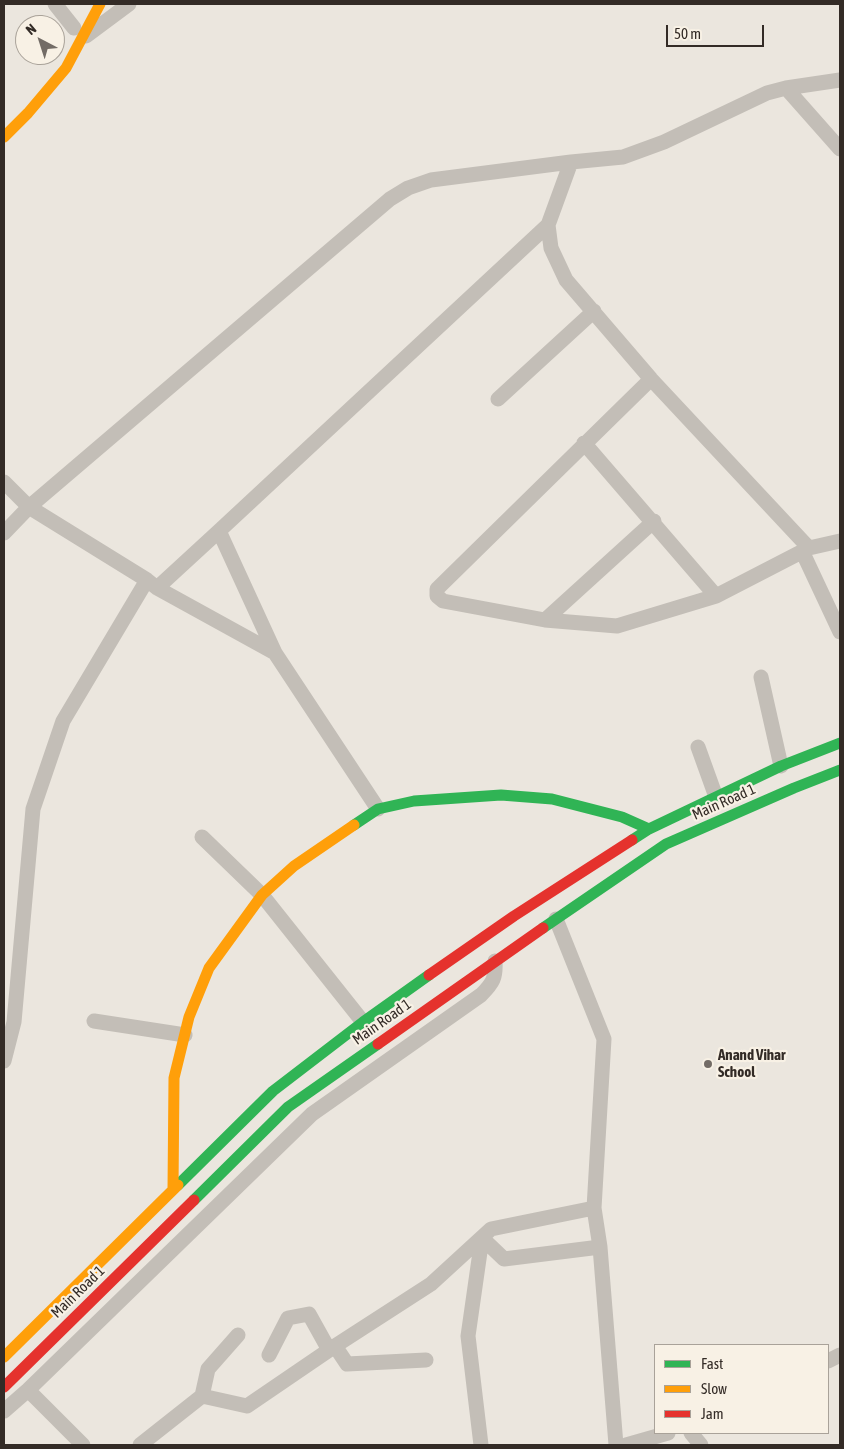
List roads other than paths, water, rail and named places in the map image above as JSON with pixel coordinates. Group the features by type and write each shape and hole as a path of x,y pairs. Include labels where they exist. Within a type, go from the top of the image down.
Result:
{"main road":[{"path":"4,137 28,113 66,68 78,29 100,4"},
{"name":"Main Road 1","path":"4,1357 273,1091 363,1022 514,916 649,829 781,766 840,743"},
{"name":"Main Road 1","path":"4,1386 288,1107 494,961 666,844 840,770"},
{"path":"173,1190 174,1078 190,1016 210,968 262,895 294,866 378,809 414,801 502,795 552,799 622,817 649,829"}],"street":[{"path":"55,4 78,29"},
{"path":"65,47 78,29 129,4"},
{"path":"4,533 29,507 390,200 408,188 431,180 571,162 623,158 664,142 767,93 786,88 840,80"},
{"path":"786,88 840,149"},
{"path":"4,1061 14,1022 33,809 63,721 152,584 220,531 548,225 571,162"},
{"path":"548,225 551,248 566,280 651,379 806,550 840,632"},
{"path":"498,399 594,312"},
{"path":"651,379 437,589 437,596 444,601 545,620 617,626 716,596 806,550 840,541"},
{"path":"584,443 654,521 716,596"},
{"path":"4,482 29,507 152,584 275,652"},
{"path":"545,620 654,521"},
{"path":"220,531 275,652 378,809"},
{"path":"761,676 781,766"},
{"path":"698,747 716,797"},
{"path":"202,838 262,895 363,1022"},
{"path":"556,919 604,1039 594,1208 600,1247 616,1445"},
{"path":"4,1411 28,1390 312,1114 480,995 492,984 495,972 494,961"},
{"path":"94,1020 185,1035"},
{"path":"202,1396 247,1406 431,1284 491,1229 594,1208"},
{"path":"482,1238 504,1259 600,1247"},
{"path":"481,1445 468,1336 482,1238"},
{"path":"268,1355 288,1318 309,1314 332,1348 347,1364 426,1360"},
{"path":"140,1445 202,1396 208,1369 238,1335"},
{"path":"28,1390 83,1445"},
{"path":"626,1445 664,1434"},
{"path":"692,1434 701,1445"}],"place":[{"name":"Anand Vihar School","path":"708,1064"}]}
